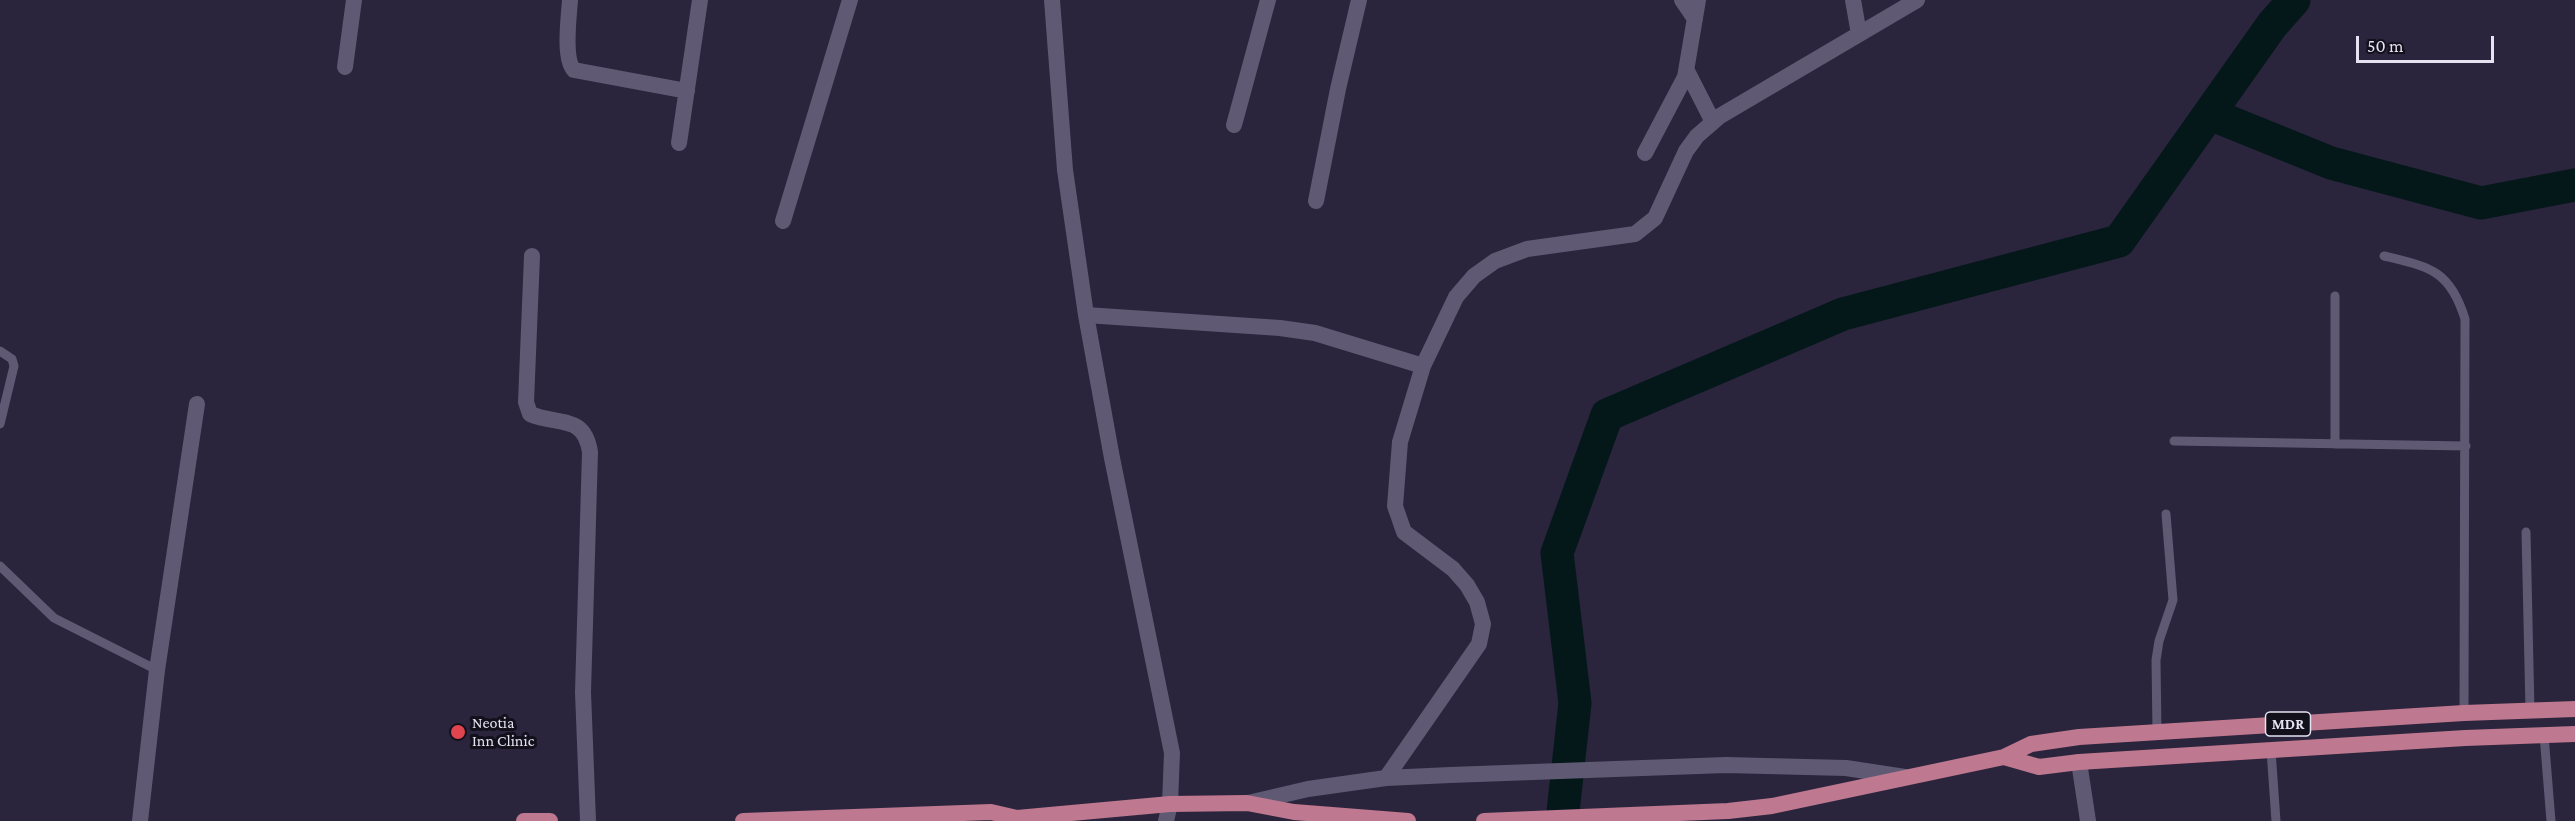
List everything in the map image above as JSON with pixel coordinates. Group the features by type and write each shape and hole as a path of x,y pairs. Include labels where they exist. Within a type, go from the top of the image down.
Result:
{"main road":[{"name":"MDR","path":"1484,821 1728,811 1816,799 2004,757 2031,744 2079,737 2464,713 2575,709"},
{"name":"MDR","path":"2004,757 2039,766 2271,750 2575,734"},
{"path":"743,821 991,812 1015,819 1170,804 1247,803 1294,812 1408,821"},
{"path":"524,821 550,821"}],"street":[{"path":"345,67 354,0"},
{"path":"570,0 568,56 569,65 574,70 687,91"},
{"path":"679,143 700,0"},
{"path":"783,221 850,0"},
{"path":"1052,0 1065,170 1086,315 1112,458 1172,753 1170,804 1166,821"},
{"path":"1234,124 1268,0"},
{"path":"1317,201 1338,89 1359,0"},
{"path":"1682,0 1695,20"},
{"path":"1645,153 1677,96 1687,71 1698,0"},
{"path":"1853,0 1859,34"},
{"path":"1386,778 1479,644 1483,624 1477,602 1467,585 1453,569 1404,532 1395,506 1400,442 1423,366 1456,297 1474,276 1495,261 1527,249 1635,234 1655,218 1686,151 1697,136 1713,122 1917,0"},
{"path":"1687,71 1713,122"},
{"path":"532,256 526,402 530,414 542,419 569,423 583,430 587,436 590,452 583,692 588,821"},
{"path":"1086,315 1280,328 1315,333 1423,366"},
{"path":"140,821 157,670 197,404"},
{"path":"2079,762 2088,821"},
{"path":"1247,803 1308,789 1386,778 1726,765 1846,768 1909,778"}],"lane":[{"path":"2384,256 2423,265 2445,280 2458,296 2465,329 2464,713"},
{"path":"2335,296 2336,444"},
{"path":"0,351 12,359 14,366 0,424"},
{"path":"2174,441 2466,446"},
{"path":"2157,733 2156,660 2159,641 2173,600 2166,514"},
{"path":"2526,532 2530,711"},
{"path":"0,566 54,618 157,670"},
{"path":"2544,735 2551,821"},
{"path":"2271,750 2276,821"}],"waterway":[{"path":"1562,821 1575,703 1557,553 1607,415 1843,314 2119,241 2272,25 2294,0"},
{"path":"2210,114 2331,163 2481,203 2575,185"}],"place":[{"name":"Neotia Inn Clinic","path":"458,732"}]}
